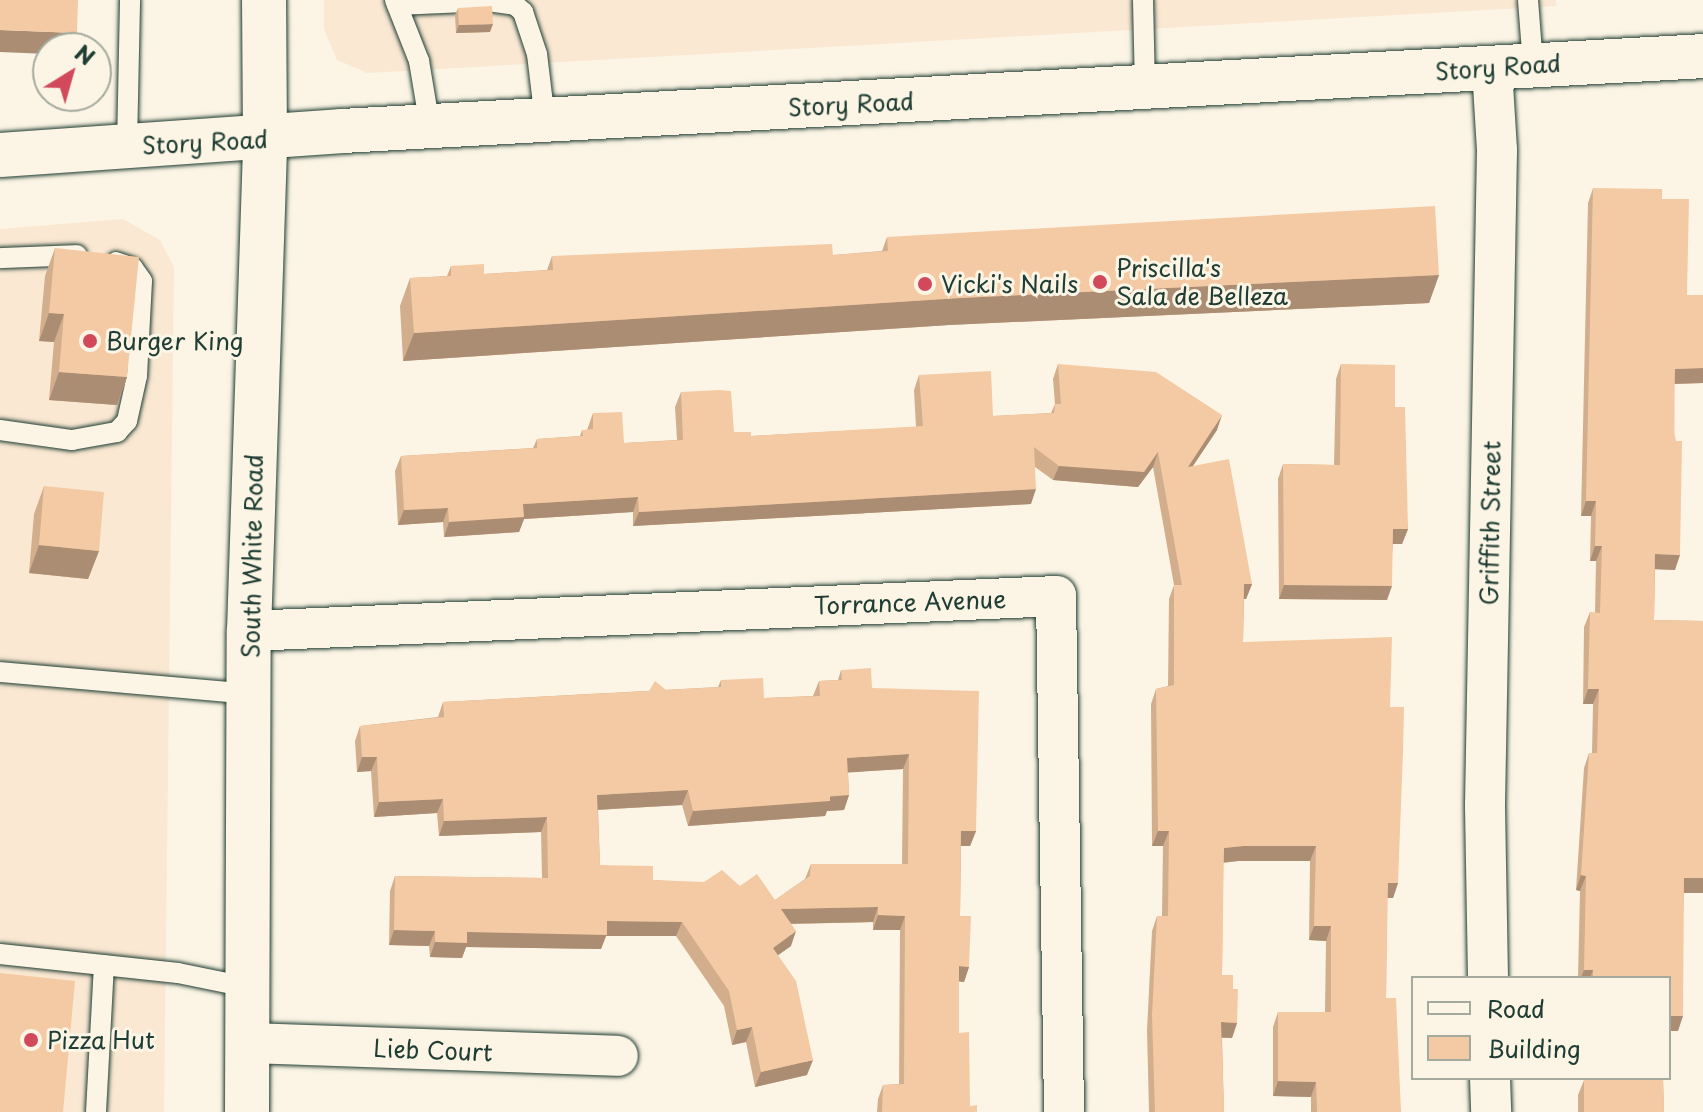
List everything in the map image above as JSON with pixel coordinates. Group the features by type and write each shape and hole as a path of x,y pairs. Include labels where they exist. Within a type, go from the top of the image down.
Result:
{"street":[{"name":"South White Road","path":"247,1112 249,631 265,138 264,0"},
{"name":"Story Road","path":"0,155 545,120 1703,56"},
{"name":"Griffith Street","path":"1488,976 1485,805 1497,150 1512,66"},
{"name":"Torrance Avenue","path":"249,631 1056,596 1064,1112"},
{"name":"Lieb Court","path":"248,1043 618,1056"},
{"path":"1490,1080 1491,1112"}],"lane":[{"path":"127,146 130,0"},
{"path":"1143,0 1145,88"},
{"path":"1512,66 1528,0"},
{"path":"430,127 419,61 396,3 488,1 515,5 523,12 537,54 545,120"},
{"path":"0,258 65,253 112,260 133,268 142,281 143,302 137,376 127,421 117,432 72,440 0,430"},
{"path":"0,672 250,694"},
{"path":"0,954 104,965 247,987"},
{"path":"96,1112 104,965"}],"shaded area":[{"path":"324,0 1556,0 1556,6 367,73 337,60 324,29"},
{"path":"123,219 160,240 174,267 164,1112 0,1112 0,229"}],"building":[{"path":"0,0 78,0 77,32 0,30"},
{"path":"492,6 493,24 459,25 458,8"},
{"path":"1593,188 1662,189 1662,199 1689,199 1687,295 1703,295 1703,368 1675,369 1674,432 1676,441 1682,441 1680,555 1655,554 1654,620 1703,621 1703,878 1684,878 1683,1016 1671,1016 1671,976 1593,976 1593,970 1584,970 1586,876 1581,875 1589,753 1597,753 1599,689 1588,689 1590,612 1600,613 1602,546 1595,546 1596,501 1586,501"},
{"path":"1435,206 1439,275 960,298 414,333 410,278 451,276 451,266 484,264 484,274 553,270 552,256 832,244 833,255 888,251 887,237"},
{"name":"Burger King","path":"55,248 139,257 127,377 59,372 64,314 49,313"},
{"path":"1058,364 1156,372 1222,415 1188,467 1229,459 1252,584 1244,584 1243,642 1392,637 1390,707 1404,707 1398,883 1388,883 1386,998 1396,998 1401,1112 1317,1112 1316,1082 1278,1081 1278,1012 1331,1012 1331,926 1314,926 1316,846 1243,846 1224,848 1222,975 1233,975 1233,989 1238,989 1237,1023 1221,1022 1224,1112 1155,1112 1152,1015 1157,916 1168,916 1169,831 1158,831 1156,689 1174,685 1174,585 1182,585 1158,452 1144,472 1059,466 1034,447 1036,489 639,512 638,497 523,504 524,517 449,522 448,508 404,510 401,456 537,448 537,439 583,436 582,430 593,429 593,413 622,412 624,443 683,440 681,392 731,391 734,432 751,432 751,436 923,426 919,375 991,371 993,416 1054,413 1055,404 1061,404"},
{"path":"1341,364 1395,365 1395,407 1405,407 1408,529 1393,529 1392,586 1284,585 1283,464 1340,465"},
{"path":"44,486 104,492 99,551 39,545"},
{"path":"871,668 872,688 979,691 976,831 961,831 960,916 971,916 969,967 959,966 959,1033 969,1032 970,1106 977,1105 977,1112 882,1112 883,1085 904,1084 905,916 878,915 878,907 781,909 796,931 773,948 796,981 813,1060 761,1072 752,1027 737,1030 729,991 682,922 607,921 607,935 467,932 467,943 435,942 435,931 394,930 395,876 548,878 547,817 444,821 443,799 379,802 377,757 362,757 360,726 444,717 443,702 649,691 655,681 666,690 721,687 721,680 763,678 764,698 820,696 819,681 842,680 841,670","holes":["909,754 908,864 811,864 810,876 775,900 757,874 740,886 722,870 704,882 653,880 653,866 600,865 597,795 688,790 693,811 830,801 830,796 849,795 847,758"]},
{"path":"0,973 75,981 63,1112 0,1112"},
{"path":"1584,1080 1663,1080 1664,1112 1584,1112"}],"place":[{"name":"Priscilla's Sala de Belleza","path":"1100,282"},
{"name":"Vicki's Nails","path":"925,284"},
{"name":"Burger King","path":"90,341"},
{"name":"Pizza Hut","path":"31,1040"}]}
